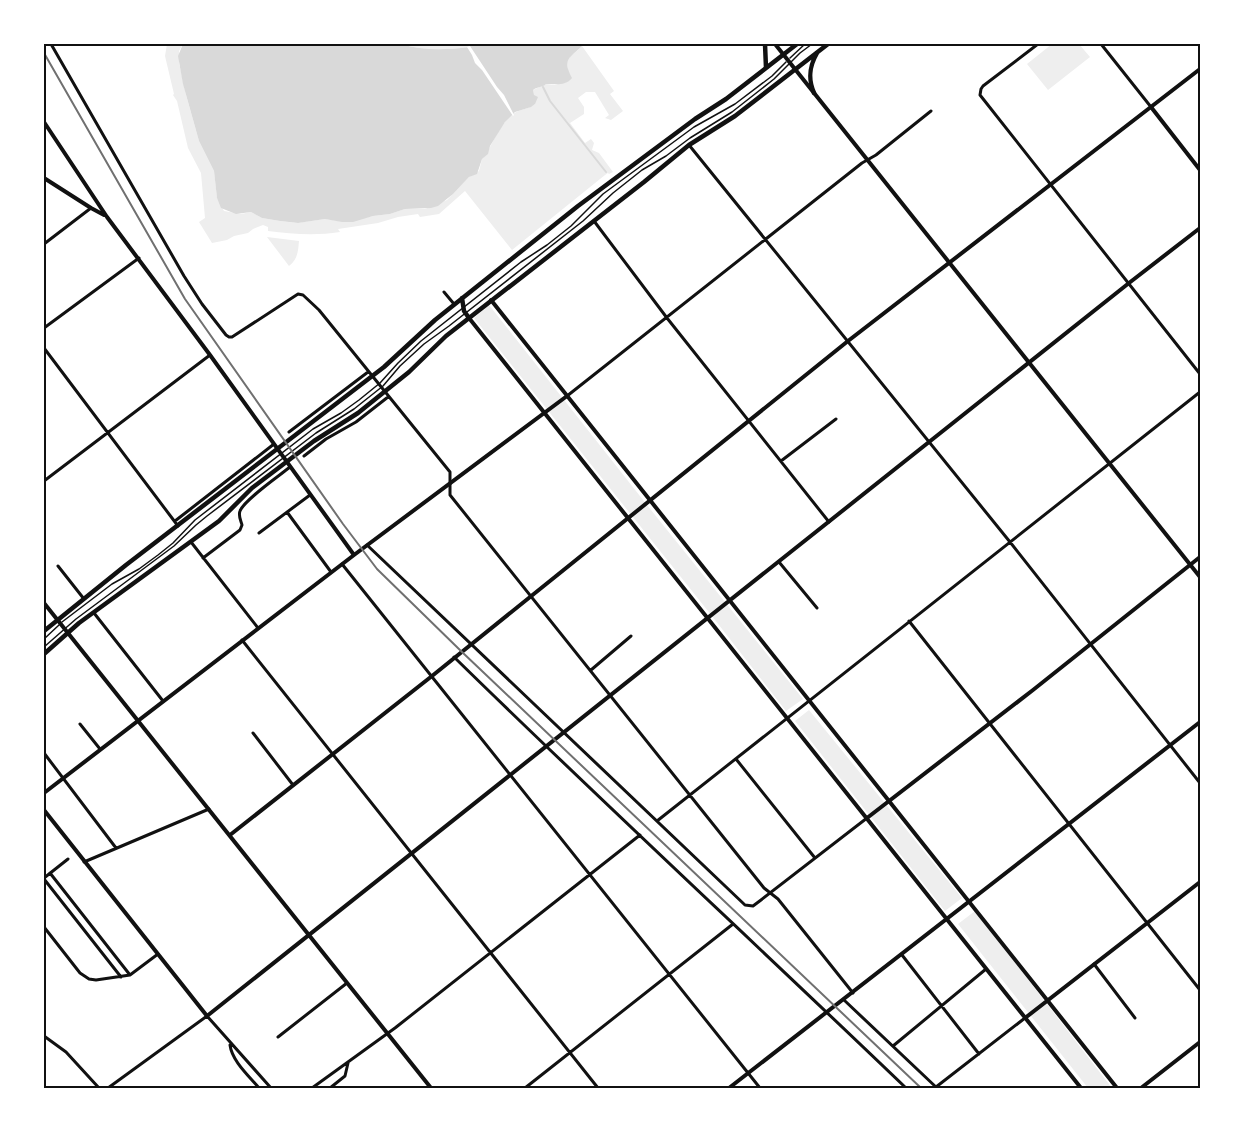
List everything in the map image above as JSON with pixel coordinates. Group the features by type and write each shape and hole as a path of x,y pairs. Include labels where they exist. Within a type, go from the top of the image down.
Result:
{"main road":[{"path":"765,44 766,68"},
{"path":"775,44 1200,577"},
{"path":"44,631 59,622 177,523 370,374 395,358 429,324 596,192 726,99 797,44"},
{"path":"44,654 66,631 191,542 225,516 258,484 314,441 352,417 381,388 409,372 466,313 491,300 689,145 735,116 828,44"},
{"path":"814,93 810,83 810,69 820,50"},
{"path":"230,835 432,676 848,341 1200,69"},
{"path":"1151,107 1200,170"},
{"path":"44,122 107,217 210,354 354,555"},
{"path":"44,178 107,217"},
{"path":"91,208 95,200"},
{"path":"44,813 207,1016 1200,228"},
{"path":"462,298 466,313 545,414 1081,1089"},
{"path":"491,300 1118,1089"},
{"path":"44,793 331,572 567,396"},
{"path":"867,818 1200,557"},
{"path":"44,603 429,1087"},
{"path":"729,1089 1200,722"},
{"path":"1025,1018 1200,882"},
{"path":"1141,1089 1200,1042"}],"street":[{"path":"51,44 184,276 226,335 232,337 298,294 305,297 320,312 450,472 450,495 764,888 778,899 853,993"},
{"path":"1038,44 981,89 981,96 1200,374"},
{"path":"1101,44 1151,107"},
{"path":"567,396 931,111"},
{"path":"689,145 1010,542 1200,783"},
{"path":"44,244 91,208"},
{"path":"594,221 667,318 829,522"},
{"path":"44,328 139,258"},
{"path":"444,292 454,304"},
{"path":"44,348 177,523 275,446"},
{"path":"44,481 210,354"},
{"path":"289,432 370,374"},
{"path":"657,821 1200,392"},
{"path":"304,456 326,439 356,422 388,397"},
{"path":"781,461 836,419"},
{"path":"203,558 240,530 241,509 256,493 289,466"},
{"path":"259,533 310,495"},
{"path":"287,512 331,572"},
{"path":"191,542 258,628"},
{"path":"368,544 745,905 750,907 770,893 867,818"},
{"path":"779,562 816,608"},
{"path":"342,564 760,1089"},
{"path":"58,566 84,599"},
{"path":"94,613 163,701"},
{"path":"909,621 1200,990"},
{"path":"591,670 632,636"},
{"path":"242,640 598,1089"},
{"path":"454,657 906,1089"},
{"path":"80,724 100,749"},
{"path":"253,733 293,785"},
{"path":"44,753 116,848"},
{"path":"735,759 815,858"},
{"path":"84,862 209,809"},
{"path":"312,1089 387,1034 640,835"},
{"path":"68,859 44,879 121,977"},
{"path":"50,873 130,975"},
{"path":"525,1089 733,924"},
{"path":"44,927 83,976 93,980 130,975 158,954"},
{"path":"902,955 979,1054"},
{"path":"1094,964 1136,1018"},
{"path":"892,1046 986,969"},
{"path":"278,1037 347,983"},
{"path":"844,1000 936,1088 1025,1018"},
{"path":"108,1089 207,1016 271,1089"},
{"path":"44,1036 66,1052 99,1089"},
{"path":"231,1043 232,1054 259,1089"},
{"path":"330,1089 345,1076 348,1063"},
{"path":"423,1089 429,1087"}],"lane":[{"path":"44,647 311,436 348,414 381,388 424,344 583,221 642,170 732,112 769,83 806,44"},
{"path":"44,639 59,622 158,555 195,520 313,429 381,388 401,359 417,345 466,313 521,262 571,226 597,199 618,182 694,127 732,106 812,44"}],"shaded area":[{"path":"167,44 183,44 179,51 179,63 186,95 199,141 214,171 217,198 224,211 241,214 251,212 262,218 297,223 325,219 347,222 405,209 425,209 447,200 469,177 479,171 482,159 509,117 535,104 533,90 546,84 555,85 570,80 568,60 582,46 614,91 610,94 623,111 611,120 605,118 609,115 595,92 586,92 578,98 584,107 584,114 570,123 585,143 591,139 594,143 592,150 599,153 613,172 605,175 512,250 465,191 439,214 398,217 378,223 338,229 340,232 322,234 268,231 268,227 263,225 248,233 212,243 199,222 205,218 201,173 188,148 177,101 173,95 165,56"},
{"path":"183,44 401,44 418,48 451,49 469,47 471,44 583,44 568,60 572,78 570,81 546,84 533,90 534,95 538,97 535,104 515,112 505,122 490,146 488,154 482,159 477,174 469,177 438,206 405,209 353,222 325,219 298,223 262,218 251,212 236,214 221,208 217,198 214,171 199,141 183,84 178,56"},
{"path":"401,44 471,45 452,49 435,49"},
{"path":"1052,44 1079,44 1090,57 1048,90 1027,64"},
{"path":"267,237 299,241 296,258 289,266"},
{"path":"489,305 803,699 786,711 474,318"},
{"path":"809,710 962,898 945,911 795,721"},
{"path":"975,911 1112,1088 1088,1088 958,924"}],"pier":[{"path":"470,46 504,95 513,116 475,63 467,47"}],"waterway":[{"path":"543,87 550,101 606,172"}],"railway":[{"path":"44,53 185,299 377,569 921,1088"}]}
